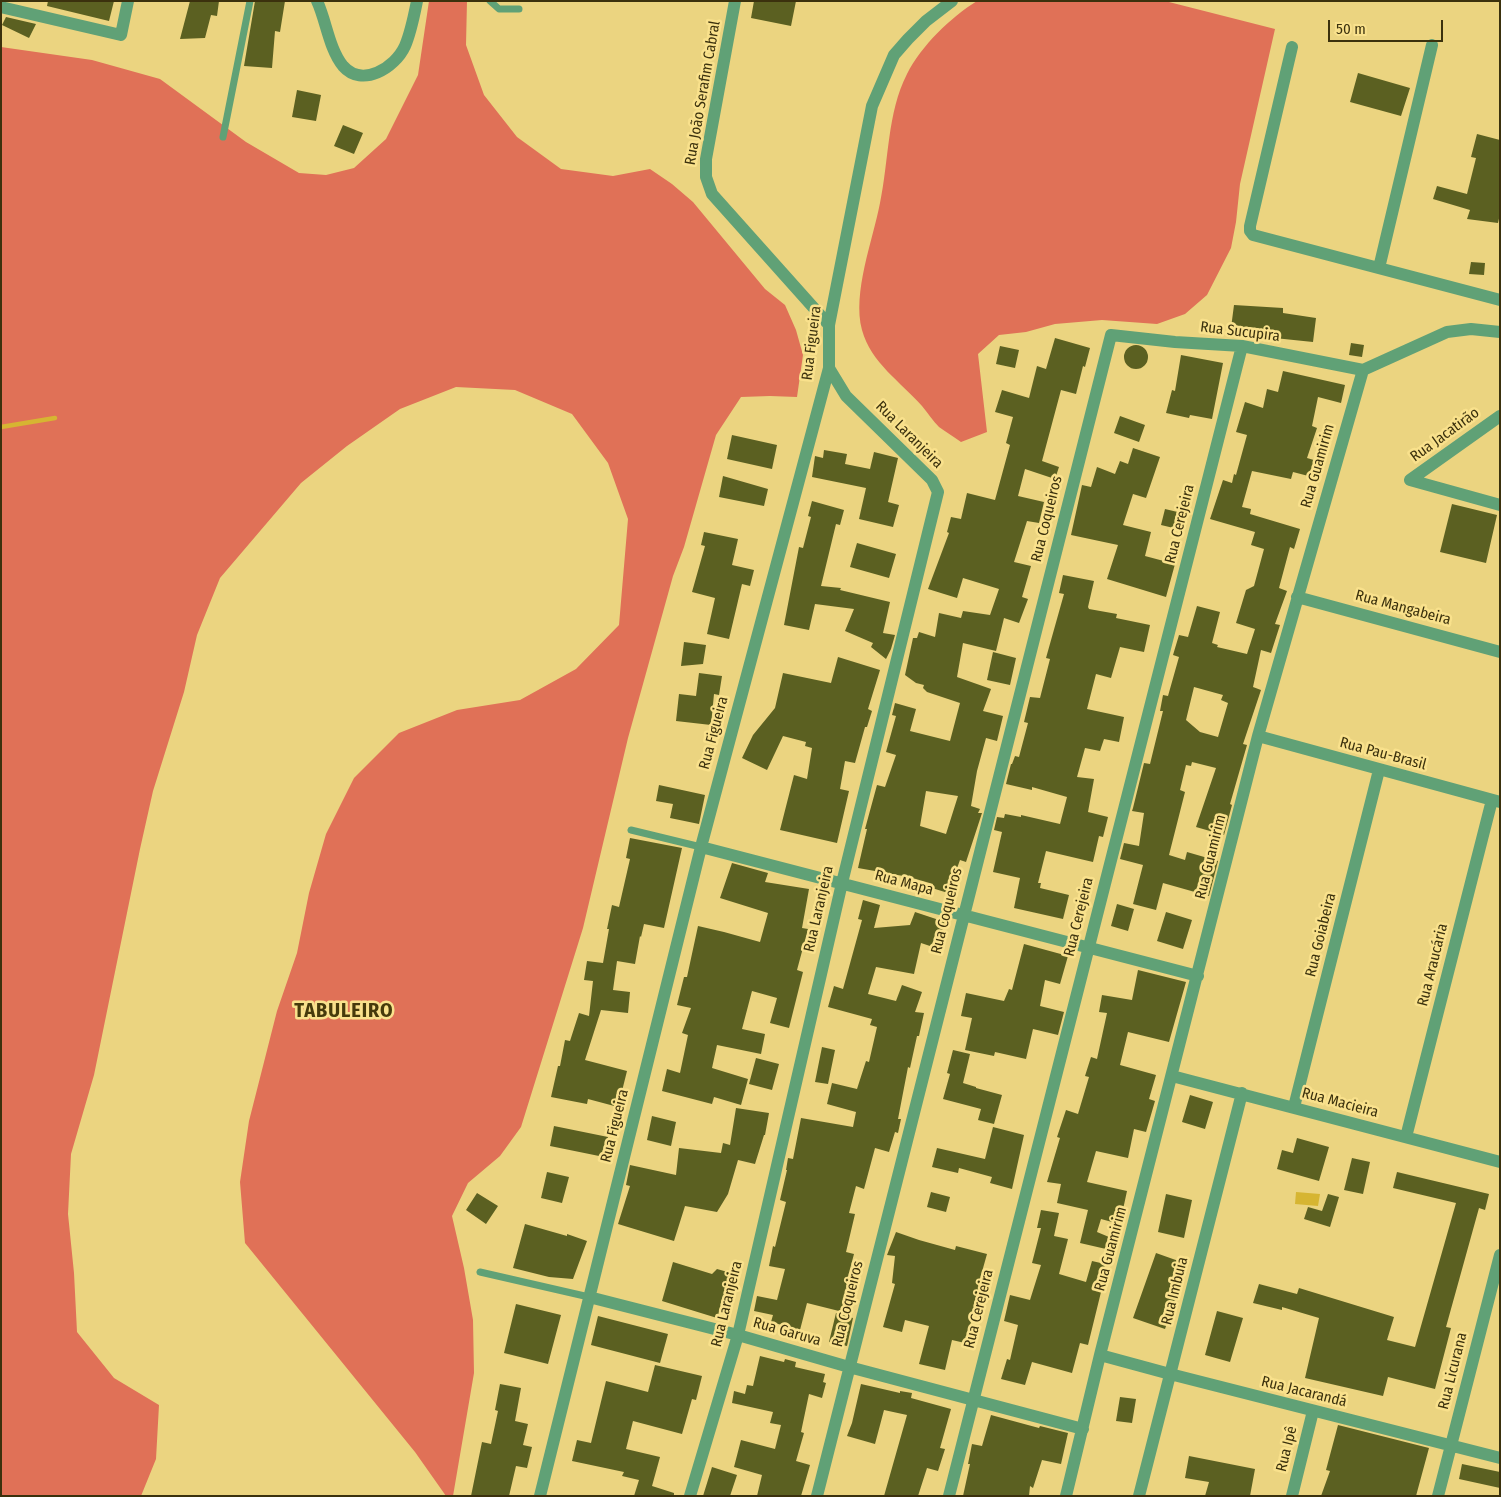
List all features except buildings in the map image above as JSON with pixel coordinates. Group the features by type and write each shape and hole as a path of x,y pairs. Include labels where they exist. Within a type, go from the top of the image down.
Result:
{"street":[{"path":"1,8 122,36 128,1"},
{"path":"320,4 326,31 341,64 350,73 361,76 374,74 390,65 400,55 410,29 416,1"},
{"name":"Rua João Serafim Cabral","path":"735,1 706,159 706,177 712,194 829,325"},
{"name":"Rua Figueira","path":"540,1496 701,847 828,368 829,325 872,106 894,55 926,21 952,1"},
{"path":"1379,268 1432,45"},
{"path":"1292,47 1252,216 1250,231 1253,235 1500,300"},
{"path":"1363,370 1447,332 1471,329 1500,332"},
{"name":"Rua Sucupira","path":"1111,335 1176,342 1242,346 1363,370"},
{"name":"Rua Coqueiros","path":"816,1496 1111,335"},
{"name":"Rua Cerejeira","path":"949,1496 1242,346"},
{"name":"Rua Laranjeira","path":"690,1496 738,1335 842,884 938,492 932,480 846,396 828,368"},
{"name":"Rua Guamirim","path":"1066,1496 1100,1355 1258,736 1363,370"},
{"name":"Rua Jacatirão","path":"1500,416 1410,480 1500,505"},
{"name":"Rua Mangabeira","path":"1297,597 1500,652"},
{"name":"Rua Pau-Brasil","path":"1258,736 1496,801"},
{"name":"Rua Goiabeira","path":"1294,1108 1379,770"},
{"name":"Rua Araucária","path":"1406,1137 1496,801"},
{"name":"Rua Mapa","path":"701,847 1198,976"},
{"name":"Rua Macieira","path":"1172,1076 1500,1162"},
{"name":"Rua Imbuia","path":"1139,1496 1242,1093"},
{"name":"Rua Licurana","path":"1438,1496 1500,1255"},
{"name":"Rua Garuva","path":"590,1297 738,1335 849,1367 1083,1429"},
{"name":"Rua Jacarandá","path":"1100,1355 1500,1458"},
{"name":"Rua Ipê","path":"1292,1496 1313,1411"}],"lane":[{"path":"224,137 250,1"},
{"path":"490,1 499,9 519,9"},
{"name":"Rua Mapa","path":"631,830 701,847"},
{"name":"Rua Garuva","path":"480,1272 590,1297"}],"shaded area":[{"path":"429,1 467,1 466,45 484,95 517,137 561,169 613,176 650,169 693,202 765,289 785,305 796,330 803,355 797,397 741,397 716,435 684,547 673,576 628,738 583,928 521,1127 500,1156 468,1183 452,1216 473,1320 474,1373 453,1496 446,1496 415,1452 245,1243 240,1182 249,1121 277,1011 297,953 309,893 326,834 354,778 399,733 457,710 520,700 576,669 619,625 628,519 608,463 572,414 515,390 456,387 400,409 347,446 301,483 220,578 197,635 184,692 153,791 94,1075 71,1154 68,1214 77,1332 114,1378 159,1405 156,1459 141,1496 1,1496 1,47 92,60 160,79 246,142 299,173 326,175 354,168 386,139 418,75"},
{"path":"977,1 1165,1 1275,29 1240,184 1231,248 1207,295 1185,314 1157,324 1102,320 1055,324 1026,332 999,335 978,354 987,432 961,442 939,427 914,397 879,362 866,342 862,330 860,300 861,283 877,218 889,137 900,89 913,63 928,43 957,15"},
{"path":"1296,1192 1320,1194 1318,1206 1295,1204"}],"waterway":[{"path":"1,427 55,418"}],"district":[{"name":"TABULEIRO","path":"344,1011"}]}
